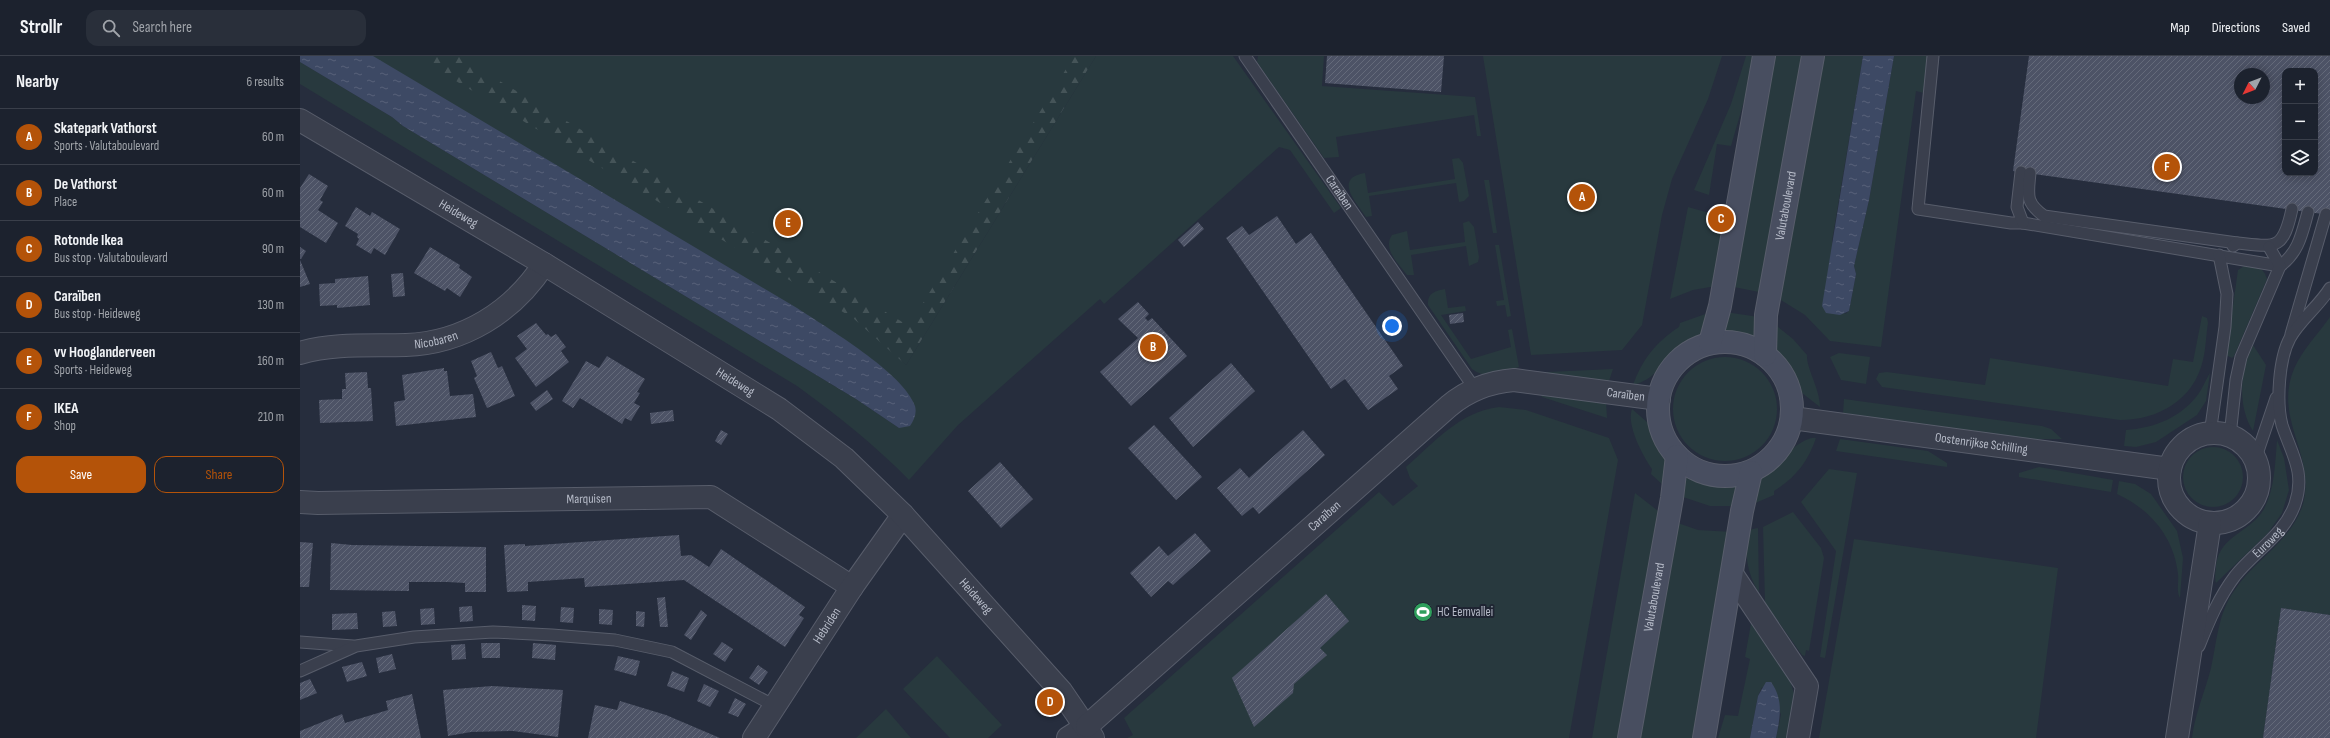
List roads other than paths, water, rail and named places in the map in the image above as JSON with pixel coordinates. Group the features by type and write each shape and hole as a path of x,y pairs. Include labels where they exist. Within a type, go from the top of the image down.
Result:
{"main road":[{"path":"1710,343 1720,306 1764,56"},
{"name":"Valutaboulevard","path":"1765,355 1766,315 1813,56"},
{"path":"1734,342 1751,346 1765,355 1778,368 1788,383 1792,401 1792,418 1787,436 1778,452 1765,464 1751,472 1731,476 1713,475 1697,470 1677,456 1662,433 1658,416 1659,399 1664,382 1673,367 1685,355 1710,343 1734,342"},
{"name":"Valutaboulevard","path":"1629,738 1672,498 1677,456"},
{"path":"1704,738 1742,511 1751,472"}],"street":[{"name":"Heideweg","path":"300,120 544,264 779,409 844,458 903,515 1061,691 1090,732"},
{"name":"Nicobaren","path":"300,353 331,347 407,345 452,338 470,330 510,304 527,288 544,264"},
{"name":"Caraïben","path":"1068,738 1090,732 1458,398 1475,389 1493,383 1514,380 1659,399"},
{"name":"Oostenrijkse Schilling","path":"1792,418 2170,469"},
{"name":"Euroweg","path":"2220,435 2249,450 2255,460 2259,483 2251,504 2243,513 2233,519 2210,523 2198,520 2187,514 2178,505 2172,494 2169,482 2170,469 2174,458 2184,445 2199,436 2220,435"},
{"name":"Marquisen","path":"300,502 318,503 711,497 852,587"},
{"name":"Hebriden","path":"754,738 852,587 903,515"},
{"name":"Euroweg","path":"2177,738 2184,683 2210,523"},
{"path":"1732,574 1807,686 1798,738"}],"lane":[{"name":"Caraïben","path":"1245,56 1475,389"},
{"path":"1933,56 1918,209 2011,223 2023,223 2280,266"},
{"path":"2023,223 2017,207 2026,173 2028,196 2032,208 2044,216 2238,243 2269,247 2279,243 2286,233 2292,209"},
{"path":"2220,435 2248,339 2280,266 2290,258 2298,245 2308,212"},
{"name":"Euroweg","path":"2184,683 2208,622 2225,590 2236,574 2283,527 2295,503 2298,488 2298,465 2282,424 2280,411 2280,388 2282,368 2326,214"},
{"path":"2219,255 2238,243"},
{"path":"2269,247 2280,266"},
{"path":"2219,255 2227,294 2220,366 2220,435"},
{"path":"2290,338 2330,288"},
{"name":"Euroweg","path":"2255,460 2280,388"},
{"path":"300,642 356,646 414,637 493,632 615,640 672,652 775,706"},
{"path":"300,671 356,646"}],"water":[{"path":"300,56 373,56 797,308 863,352 896,380 908,393 916,409 914,419 910,426 899,428 856,399 403,126 392,117 300,62"},
{"path":"1863,56 1894,56 1869,200 1854,266 1856,274 1849,311 1840,315 1826,313 1822,306"},
{"path":"1766,682 1771,682 1778,696 1780,716 1776,738 1750,738 1758,696"}],"place":[{"name":"IKEA","path":"2167,167"},
{"name":"Skatepark Vathorst","path":"1582,197"},
{"name":"Rotonde Ikea","path":"1721,219"},
{"name":"vv Hooglanderveen","path":"788,223"},
{"name":"De Vathorst","path":"1153,347"},
{"name":"HC Eemvallei","path":"1423,612"},
{"name":"Caraïben","path":"1050,702"}]}
